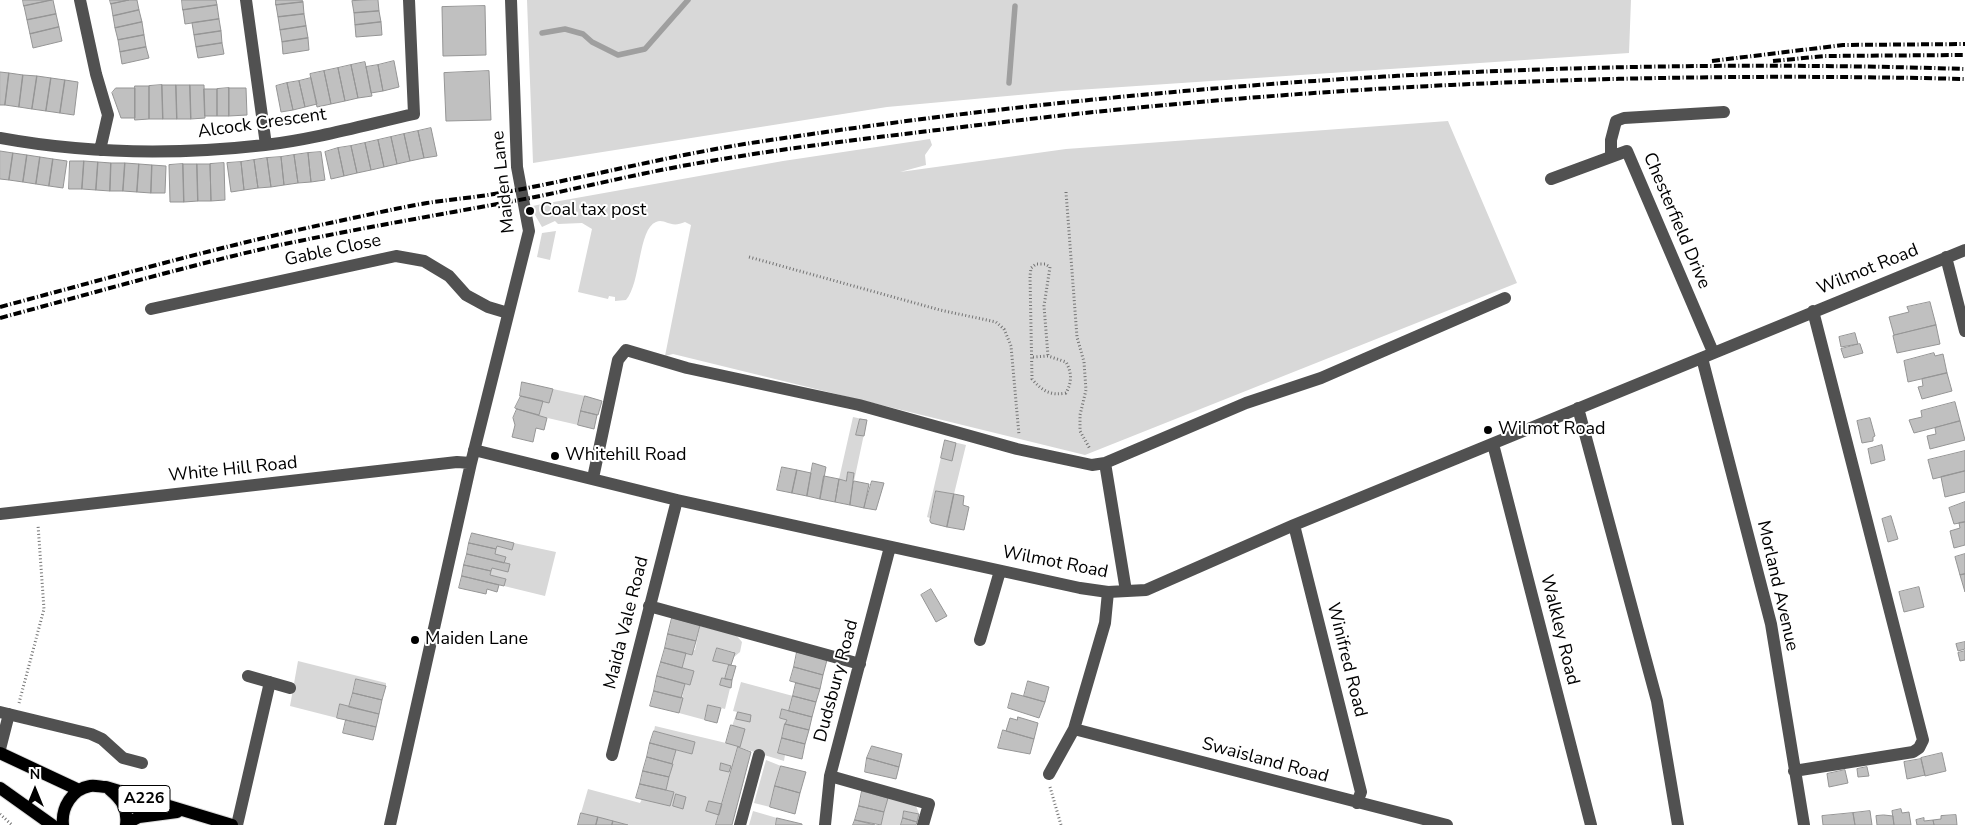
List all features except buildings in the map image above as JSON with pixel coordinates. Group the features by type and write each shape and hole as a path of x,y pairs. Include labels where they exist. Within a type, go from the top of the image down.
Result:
{"main road":[{"path":"0,753 80,790"},
{"path":"62,825 66,805 80,790 91,786 106,787 121,799 126,810 126,824"},
{"name":"A226","path":"106,787 182,812 232,825"},
{"path":"0,788 52,825"},
{"name":"A226","path":"126,824 139,817 182,812"}],"street":[{"path":"80,0 96,74 108,115 100,150"},
{"path":"246,0 266,145"},
{"name":"Alcock Crescent","path":"0,138 100,150 181,152 266,145 342,131 414,114 409,0"},
{"name":"Maiden Lane","path":"390,825 474,450 529,231 517,167 511,0"},
{"path":"1552,179 1611,156 1613,129 1616,122 1624,118 1724,112"},
{"name":"Chesterfield Drive","path":"1611,156 1626,151 1708,355"},
{"name":"Wilmot Road","path":"474,450 677,500 1000,571 1108,592 1146,590 1294,525 1965,250"},
{"name":"Gable Close","path":"151,309 396,256 424,260 449,276 466,295 488,307 508,313"},
{"path":"1946,257 1965,331"},
{"path":"593,478 618,360 626,350 697,370 878,410 1017,449 1092,465 1105,463 1246,403 1321,378 1504,298"},
{"path":"1794,771 1913,752 1919,748 1923,740 1813,311"},
{"name":"Morland Avenue","path":"1708,355 1771,624 1804,825"},
{"path":"1578,408 1657,701 1678,825"},
{"name":"Walkley Road","path":"1493,444 1590,825"},
{"name":"White Hill Road","path":"0,514 450,463 471,463"},
{"path":"1105,463 1126,591"},
{"name":"Maida Vale Road","path":"612,755 677,500"},
{"name":"Winifred Road","path":"1294,525 1361,792 1357,803"},
{"name":"Dudsbury Road","path":"826,825 830,776 890,547"},
{"path":"980,640 1000,571"},
{"path":"1049,774 1074,729 1105,623 1108,592"},
{"path":"650,606 860,664"},
{"path":"248,676 290,688"},
{"path":"237,825 270,682"},
{"path":"0,748 8,714 91,734 102,739 122,758 142,763"},
{"name":"Swaisland Road","path":"1074,729 1447,825"},
{"path":"740,825 759,755"},
{"path":"830,776 928,804 923,825"}],"path":[{"path":"1066,192 1077,336 1084,362 1086,390 1080,415 1080,431 1090,450 1092,465"},
{"path":"749,257 940,310 996,322 1004,329 1011,346 1019,431 1017,449"},
{"path":"1033,357 1048,356 1066,362 1071,371 1070,385 1066,393 1056,395 1041,390 1032,379 1030,276 1031,268 1036,264 1045,264 1050,267 1044,306 1048,356"},
{"path":"8,714 44,609 37,510"},
{"path":"1049,774 1049,784 1061,825"},
{"path":"0,814 12,825"}],"shaded area":[{"path":"527,0 1631,0 1629,53 1062,91 887,107 533,163"},
{"path":"1448,121 1517,283 1085,455 673,354 665,356 691,225 685,222 672,224 659,221 650,227 643,245 631,292 626,300 615,301 615,297 609,296 608,299 578,292 592,229 582,223 558,224 555,221 542,227 535,215 533,206 783,161 930,139 932,145 925,155 926,165 900,172 1066,149"},
{"path":"556,231 550,260 537,257 542,233"},
{"path":"553,389 585,396 578,425 539,416 543,401 549,402"},
{"path":"853,417 867,420 854,481 854,473 848,472 846,481 839,479"},
{"path":"945,440 966,445 954,494 936,491 930,518 927,517"},
{"path":"514,543 556,552 545,596 504,586 506,579 490,575 492,568 504,563 505,557 495,554 497,546 512,550"},
{"path":"700,626 736,635 742,642 740,652 734,657 734,652 717,648 714,660 729,665 726,679 732,680 725,709 709,705 705,720 679,713 685,684 690,685 694,671 682,668 686,653 695,650"},
{"path":"298,661 386,683 386,686 356,679 349,707 340,705 337,718 290,706"},
{"path":"741,682 793,696 789,711 782,709 780,717 787,720 778,753 785,755 784,761 738,747 716,825 628,825 581,813 588,789 640,803 642,799 670,805 674,792 666,790 676,750 692,754 695,742 654,731 655,726 726,743 737,712 733,711"},
{"path":"766,760 781,766 770,807 754,803"},
{"path":"888,798 915,803 919,814 905,811 901,825 881,825"},
{"path":"753,811 777,818 776,825 749,825"}],"waterway":[{"path":"542,33 565,29 583,34 592,42 618,55 645,49 688,0"},
{"path":"1009,83 1015,6"}],"railway":[{"path":"1712,61 1843,45 1965,44"},
{"path":"1773,61 1825,56 1965,55"},
{"path":"0,307 211,251 394,209 506,192 720,148 901,122 1052,104 1204,89 1356,78 1661,66 1965,69"},
{"path":"0,318 210,262 312,238 535,197 682,166 793,148 905,134 1102,111 1225,100 1471,84 1717,77 1965,79"}],"place":[{"name":"Coal tax post","path":"530,211"},
{"name":"Wilmot Road","path":"1488,430"},
{"name":"Whitehill Road","path":"555,456"},
{"name":"Maiden Lane","path":"415,640"}]}
